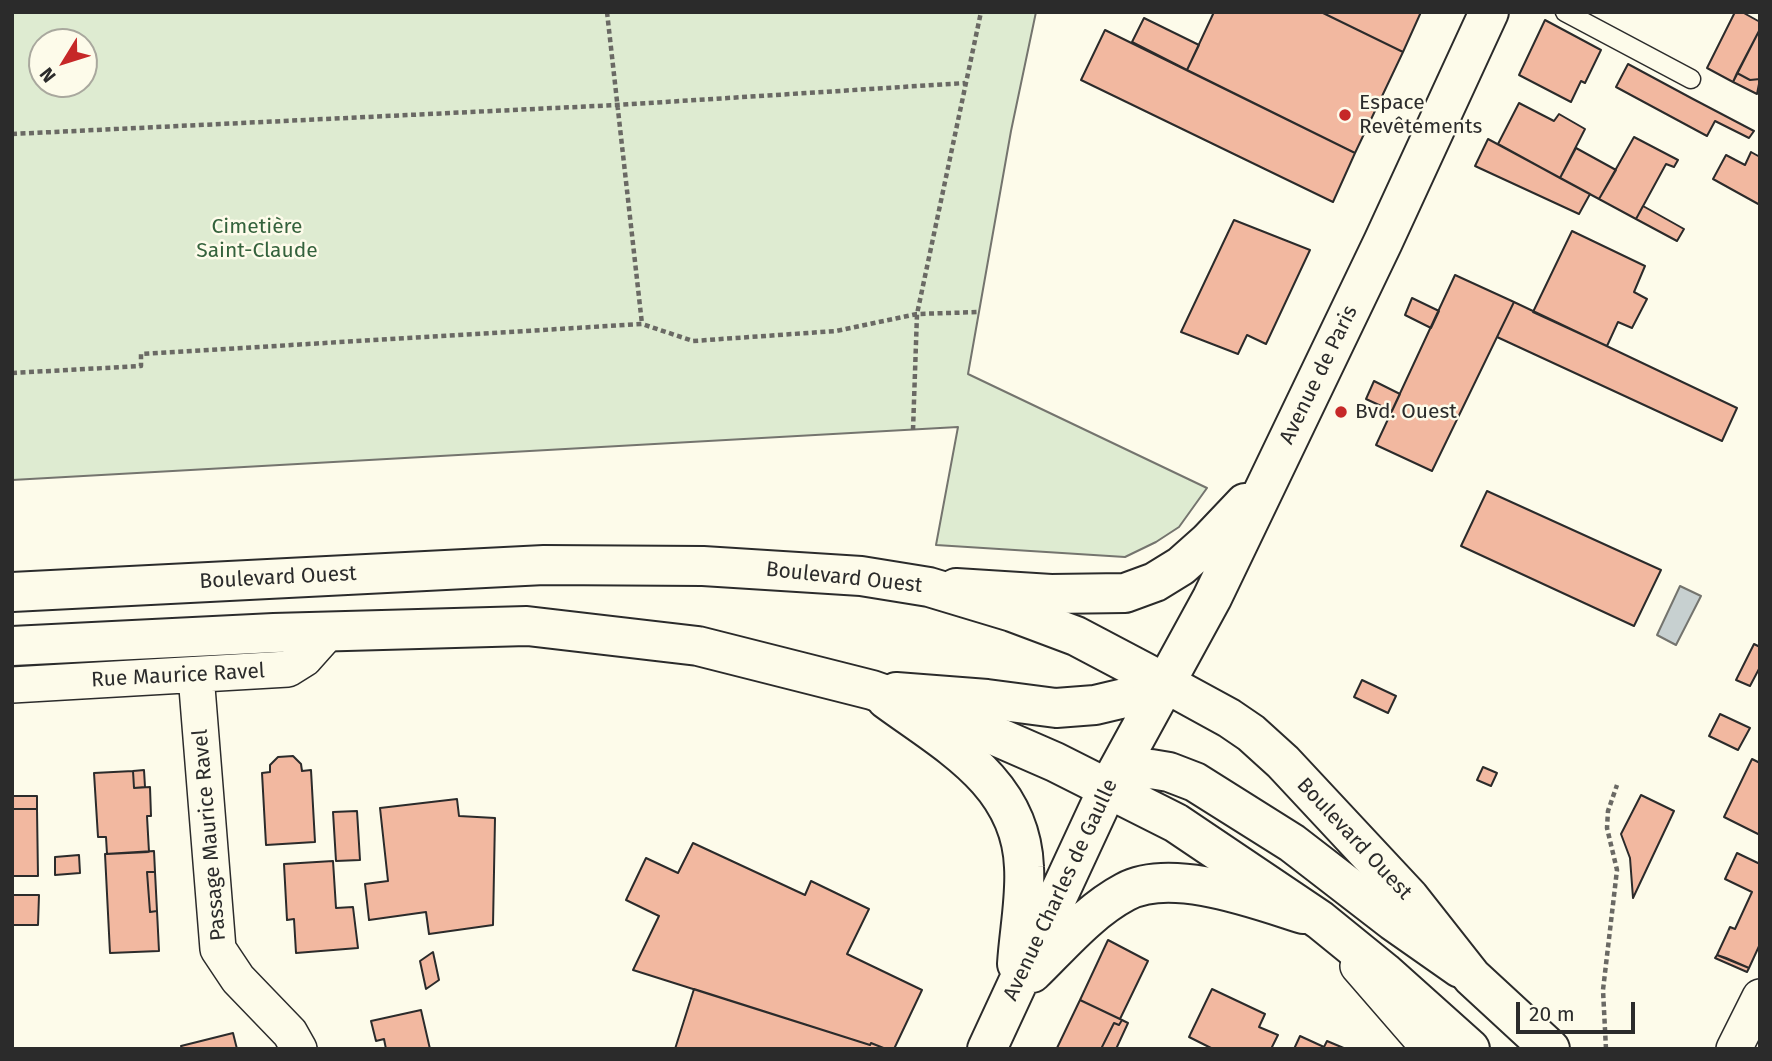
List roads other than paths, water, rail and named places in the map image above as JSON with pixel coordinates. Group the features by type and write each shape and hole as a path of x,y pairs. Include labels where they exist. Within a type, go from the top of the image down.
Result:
{"main road":[{"name":"Avenue de Paris","path":"1137,733 1212,598 1383,242 1489,12"},
{"path":"929,587 1051,594 1125,593 1155,582 1181,566 1208,542 1272,473"},
{"name":"Boulevard Ouest","path":"12,592 544,565 703,566 861,576 929,587 1012,612 1076,636 1165,682 1251,733 1283,762 1409,897 1472,977 1549,1049"},
{"path":"12,646 328,631 527,626 698,646 873,690 961,721 1176,823 1320,920 1384,972 1470,1049"},
{"path":"873,690 987,699 1056,708 1095,705 1133,696 1165,682"},
{"path":"873,690 968,759 1012,810 1020,837 1024,867 1015,989"},
{"name":"Avenue Charles de Gaulle","path":"987,1049 1108,789 1137,733"},
{"path":"1108,789 1129,775 1151,769 1169,772 1195,782 1292,843 1393,921 1472,977"},
{"path":"1015,989 1099,908 1127,890 1181,884 1212,888 1247,896 1320,920"}],"street":[{"name":"Rue Maurice Ravel","path":"12,685 288,669 304,659 328,631"},
{"name":"Passage Maurice Ravel","path":"196,675 218,949 238,979 289,1033 299,1049"},
{"path":"1320,920 1430,1049"},
{"path":"1734,1049 1760,996"}],"lane":[{"path":"1565,12 1691,79"}],"place":[{"name":"Espace Revêtements","path":"1345,115"},
{"name":"Bvd. Ouest","path":"1341,412"}],"park label":[{"name":"Cimetière Saint-Claude","path":"257,239"}]}
